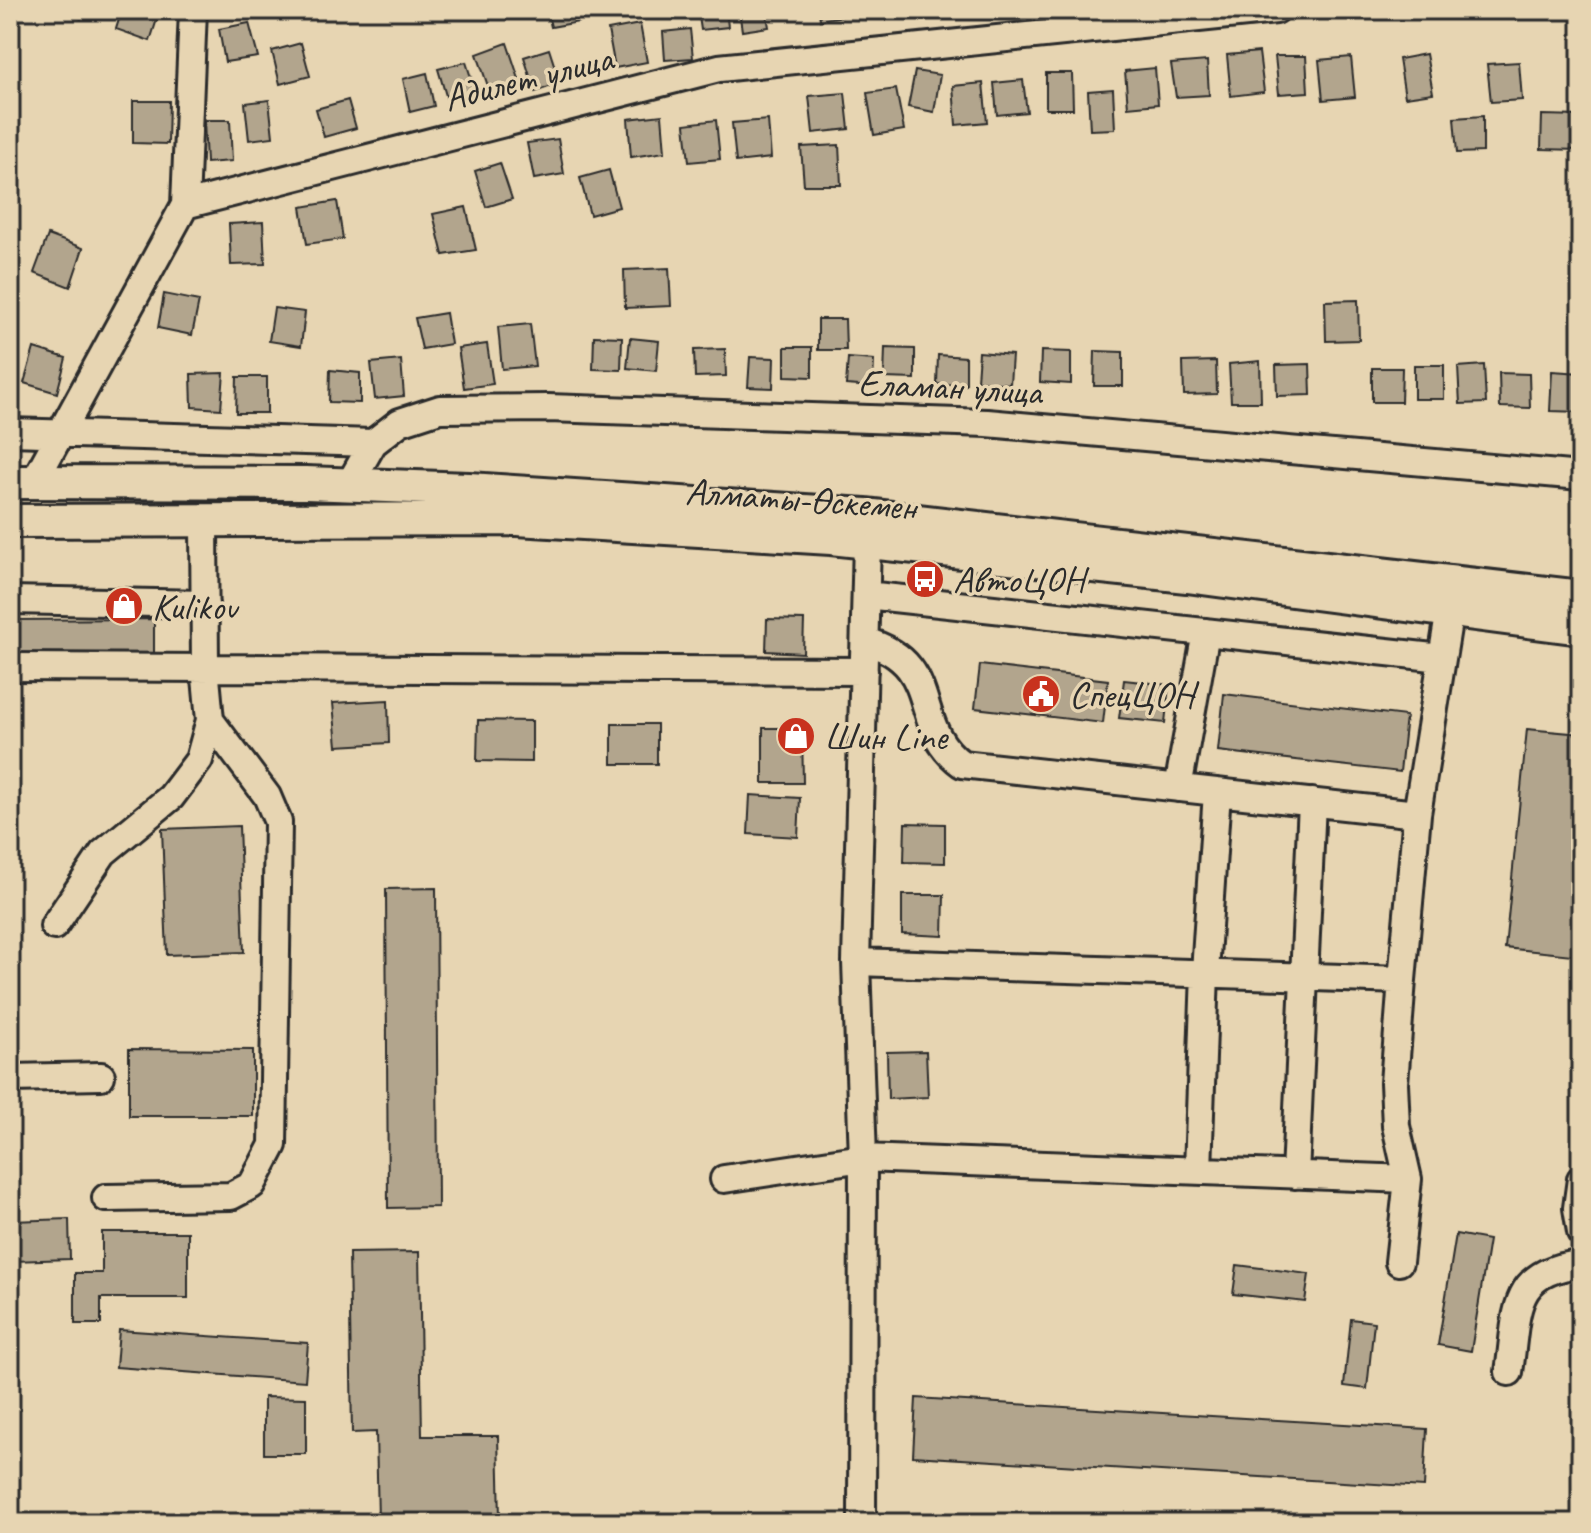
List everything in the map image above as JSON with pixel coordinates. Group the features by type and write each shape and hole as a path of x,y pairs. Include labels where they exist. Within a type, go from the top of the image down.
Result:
{"main road":[{"name":"Алматы-Өскемен","path":"22,482 349,485 469,504 517,519 867,542 1187,576 1581,628"},
{"name":"Алматы-Өскемен","path":"10,521 204,521 469,504 865,515 1581,597"}],"street":[{"path":"22,482 61,433 185,205 193,10"},
{"name":"Адилет улица","path":"185,205 719,68 1276,10"},
{"name":"Еламан улица","path":"349,485 373,443 400,422 440,409 548,408 987,423 1581,476"},
{"path":"10,432 373,443"},
{"path":"54,926 103,853 171,797 199,760 210,720 205,667 204,521"},
{"path":"862,1523 863,1158 856,962 867,542"},
{"path":"866,595 1442,658"},
{"path":"10,600 205,604"},
{"path":"1399,1262 1408,1179 1396,1126 1394,1083 1402,980 1417,814 1450,609"},
{"path":"1178,788 1206,632"},
{"path":"865,641 890,648 903,657 915,676 942,746 962,764 1417,814"},
{"path":"10,667 864,671"},
{"path":"106,1198 231,1196 252,1185 273,1145 278,822 267,796 210,720"},
{"path":"1198,1170 1205,972 1217,792"},
{"path":"1295,1175 1312,802"},
{"path":"856,962 1402,980"},
{"path":"11,1078 101,1076"},
{"path":"724,1179 863,1158 1034,1167 1408,1179"},
{"path":"1581,1179 1577,1208 1581,1232"},
{"path":"1509,1372 1521,1297 1527,1284 1561,1266 1581,1264"}],"building":[{"path":"59,10 85,10 81,19"},
{"path":"122,10 160,10 150,41 116,29"},
{"path":"547,10 577,10 579,22 551,27"},
{"path":"698,10 726,10 728,27 701,30"},
{"path":"739,10 766,10 769,27 742,31"},
{"path":"785,10 810,10 811,13 786,16"},
{"path":"819,10 844,10 844,16 820,20"},
{"path":"858,10 888,10 888,14 858,17"},
{"path":"249,23 258,57 225,62 219,29"},
{"path":"640,24 647,62 615,68 608,30"},
{"path":"690,29 693,58 665,60 663,32"},
{"path":"301,43 310,76 280,84 272,51"},
{"path":"507,43 520,82 490,92 477,54"},
{"path":"549,49 560,83 535,92 524,57"},
{"path":"1259,52 1264,92 1231,96 1227,55"},
{"path":"1426,54 1433,93 1405,97 1399,59"},
{"path":"1275,56 1306,56 1308,92 1279,94"},
{"path":"1351,57 1355,97 1323,100 1319,60"},
{"path":"1207,61 1209,95 1176,97 1171,64"},
{"path":"466,62 476,93 447,99 438,69"},
{"path":"1519,62 1522,100 1491,102 1487,64"},
{"path":"1155,68 1158,104 1128,107 1125,71"},
{"path":"915,71 940,75 934,112 908,107"},
{"path":"427,73 434,106 410,112 403,79"},
{"path":"1046,73 1072,73 1073,109 1046,109"},
{"path":"1023,80 1027,112 997,115 994,83"},
{"path":"983,83 987,122 956,125 953,86"},
{"path":"896,89 904,130 874,135 867,93"},
{"path":"1113,89 1115,129 1090,130 1088,91"},
{"path":"845,93 849,129 813,133 809,96"},
{"path":"269,100 273,137 249,140 245,103"},
{"path":"348,100 356,128 324,137 316,109"},
{"path":"133,101 169,101 168,144 133,143"},
{"path":"662,115 665,152 631,157 628,119"},
{"path":"1542,115 1581,116 1580,150 1541,149"},
{"path":"1483,116 1483,152 1457,153 1454,118"},
{"path":"204,120 230,120 232,161 206,163"},
{"path":"716,120 720,159 689,162 685,124"},
{"path":"768,120 771,158 736,162 732,123"},
{"path":"558,139 564,174 534,179 527,143"},
{"path":"839,145 841,185 804,185 801,147"},
{"path":"500,163 512,199 486,207 475,171"},
{"path":"609,170 619,207 590,215 580,178"},
{"path":"337,201 343,239 307,244 301,207"},
{"path":"466,207 476,250 443,255 433,214"},
{"path":"263,222 265,264 231,265 229,224"},
{"path":"48,235 83,248 70,287 34,273"},
{"path":"669,268 671,306 625,308 624,270"},
{"path":"164,294 199,301 192,335 158,328"},
{"path":"1358,300 1359,340 1326,341 1325,301"},
{"path":"274,308 305,312 301,346 269,341"},
{"path":"446,313 451,344 422,349 415,318"},
{"path":"818,319 845,319 846,350 818,350"},
{"path":"530,324 535,366 502,369 498,327"},
{"path":"594,336 622,337 621,370 593,369"},
{"path":"630,338 659,341 656,371 627,368"},
{"path":"10,341 17,343 10,371"},
{"path":"487,344 493,384 464,388 458,348"},
{"path":"785,347 812,347 812,377 785,376"},
{"path":"34,348 66,358 57,393 24,383"},
{"path":"885,348 915,349 915,379 884,378"},
{"path":"725,349 726,376 695,377 694,350"},
{"path":"1041,351 1071,352 1071,384 1040,382"},
{"path":"1095,351 1123,352 1123,386 1094,386"},
{"path":"979,352 1012,355 1010,384 977,381"},
{"path":"938,355 966,357 966,385 937,384"},
{"path":"750,357 774,358 773,388 748,387"},
{"path":"848,358 874,360 873,387 846,385"},
{"path":"401,360 404,396 375,399 371,363"},
{"path":"1216,361 1217,394 1184,395 1183,362"},
{"path":"1260,361 1261,402 1231,402 1229,364"},
{"path":"1310,364 1311,395 1277,396 1276,365"},
{"path":"1414,365 1444,365 1444,399 1414,399"},
{"path":"1484,365 1486,403 1460,404 1458,367"},
{"path":"1372,368 1402,368 1401,402 1372,402"},
{"path":"330,370 360,373 360,403 329,402"},
{"path":"1552,371 1581,373 1581,412 1550,411"},
{"path":"224,373 221,409 192,407 191,374"},
{"path":"1499,373 1529,374 1530,408 1500,407"},
{"path":"237,377 267,377 267,413 236,413"},
{"path":"154,619 154,654 10,655 10,620"},
{"path":"767,619 804,620 803,653 766,651"},
{"name":"СпецЦОН","path":"980,665 1108,680 1103,723 975,708"},
{"path":"1124,680 1169,685 1165,723 1119,718"},
{"path":"1224,694 1406,716 1400,772 1218,751"},
{"path":"388,700 389,743 337,746 333,703"},
{"path":"478,720 532,721 532,762 477,761"},
{"path":"612,724 657,724 657,764 612,764"},
{"path":"763,728 802,728 803,783 763,783"},
{"path":"1527,729 1581,734 1581,956 1505,948"},
{"path":"750,795 800,798 798,837 748,834"},
{"path":"905,823 945,824 945,863 904,862"},
{"path":"239,826 244,952 167,955 162,829"},
{"path":"436,888 438,1207 388,1208 386,889"},
{"path":"902,895 944,895 943,936 902,934"},
{"path":"11,1040 13,1211 10,1211"},
{"path":"129,1049 253,1050 253,1116 129,1116"},
{"path":"926,1051 928,1097 888,1099 887,1052"},
{"path":"69,1219 70,1259 13,1261 11,1221"},
{"path":"102,1232 188,1232 188,1298 101,1298 101,1324 75,1324 75,1273 102,1273"},
{"path":"1456,1234 1489,1240 1471,1351 1438,1345"},
{"path":"419,1252 422,1436 498,1436 500,1518 378,1520 376,1432 352,1433 349,1253"},
{"path":"1237,1265 1309,1274 1305,1302 1233,1294"},
{"path":"1351,1319 1374,1322 1367,1389 1344,1386"},
{"path":"119,1330 308,1343 305,1381 116,1367"},
{"path":"264,1397 306,1398 306,1454 264,1454"},
{"path":"916,1398 1427,1429 1424,1487 913,1456"}],"place":[{"name":"АвтоЦОН","path":"925,579"},
{"name":"Kulikov","path":"124,606"},
{"name":"СпецЦОН","path":"1041,694"},
{"name":"Шин Line","path":"796,736"}]}
